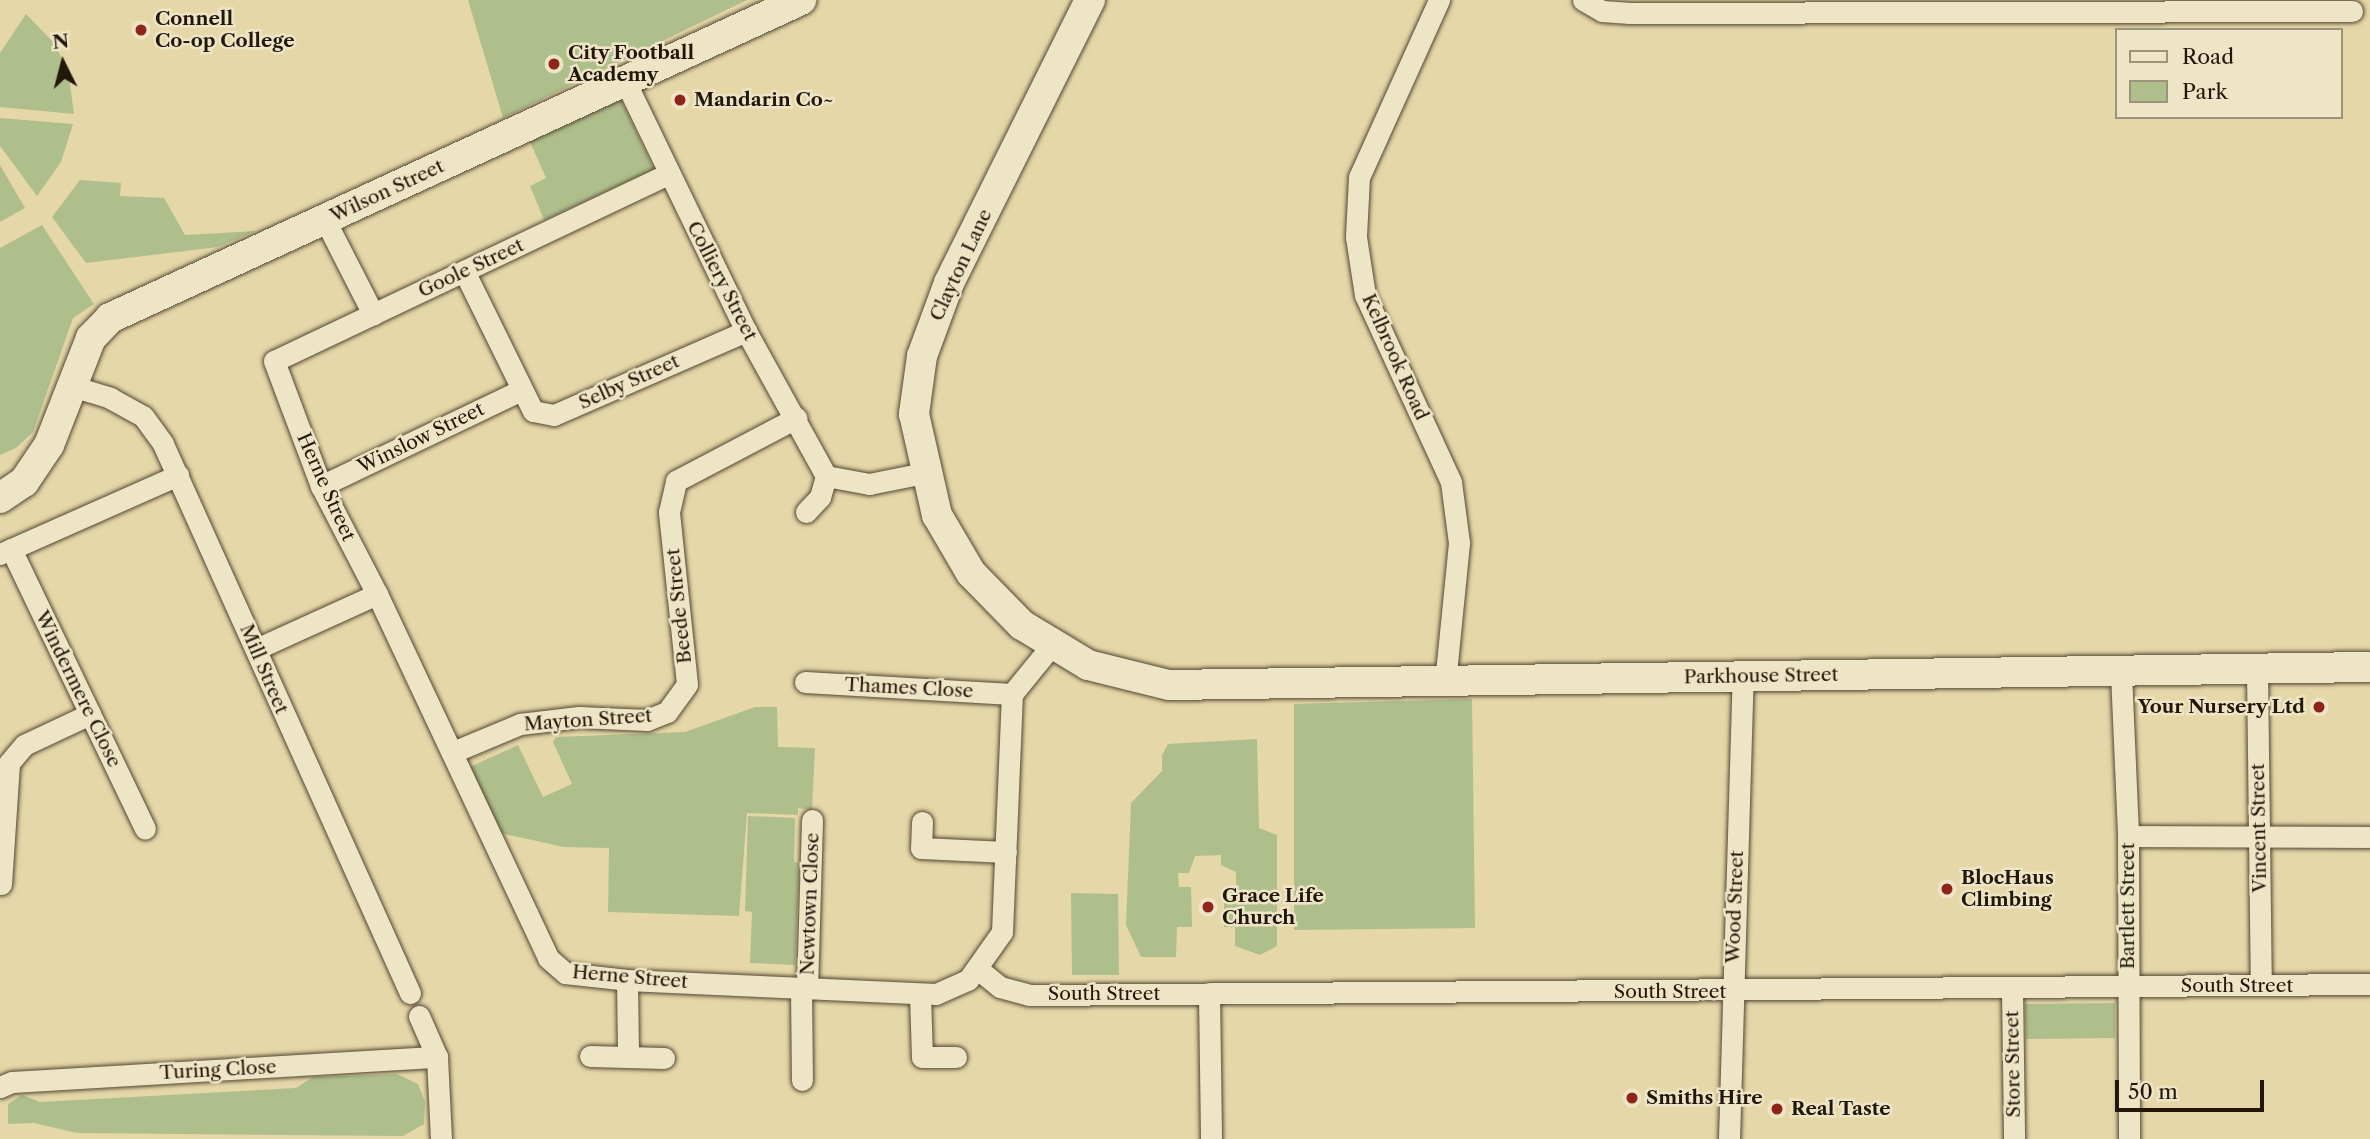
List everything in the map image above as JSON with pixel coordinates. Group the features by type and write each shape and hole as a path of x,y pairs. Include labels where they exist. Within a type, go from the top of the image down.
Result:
{"street":[{"name":"Wilson Street","path":"6,487 44,452 75,387 91,338 110,318 626,83 801,0"},
{"name":"Clayton Lane","path":"1090,0 948,283 922,356 914,414 924,472 937,515 971,573 1022,625 1052,645 1088,665 1152,682"},
{"name":"Kelbrook Road","path":"1439,0 1359,177 1356,237 1365,295 1451,482 1459,543 1445,684"},
{"path":"1583,0 1602,11 1639,13 2352,11"},
{"name":"Colliery Street","path":"626,83 746,331 826,475"},
{"name":"Goole Street","path":"274,361 668,174"},
{"path":"325,220 373,314"},
{"name":"Selby Street","path":"464,271 533,411 554,415 746,331"},
{"name":"Herne Street","path":"274,361 321,486 377,594 453,752 548,958 565,973 628,980 920,994 953,989 979,970 1002,932 1012,694"},
{"name":"Mill Street","path":"75,387 110,398 143,416 178,475 410,993"},
{"name":"Winslow Street","path":"321,486 521,390"},
{"name":"Beede Street","path":"679,698 687,684 669,512 670,495 684,474 796,418"},
{"path":"806,512 820,497 826,475 869,484 924,472"},
{"path":"5,552 178,475"},
{"name":"Windermere Close","path":"5,552 90,714 145,829"},
{"path":"256,649 377,594"},
{"path":"1012,694 1052,645"},
{"name":"Parkhouse Street","path":"1152,682 1445,684 1743,676 2121,673 2370,667"},
{"name":"Vincent Street","path":"2257,670 2261,985"},
{"name":"Bartlett Street","path":"2121,673 2128,836 2129,1139"},
{"name":"Wood Street","path":"1729,1139 1743,676"},
{"name":"Thames Close","path":"805,682 1012,694"},
{"name":"Mayton Street","path":"453,752 535,722 647,719 667,712 679,698"},
{"path":"1,884 9,763 24,745 90,714"},
{"name":"Newtown Close","path":"803,1080 804,988 812,820"},
{"path":"922,822 922,848 1006,852"},
{"path":"2128,836 2370,836"},
{"name":"South Street","path":"979,970 1011,993 1732,991 2370,984"},
{"path":"628,980 628,1056"},
{"name":"Store Street","path":"2012,989 2014,1139"},
{"path":"1209,993 1211,1139"},
{"path":"920,994 922,1057 956,1057"},
{"path":"419,1016 437,1057 441,1139"},
{"path":"590,1056 664,1058"},
{"name":"Turing Close","path":"0,1087 12,1082 437,1057"}],"green space":[{"name":"City Football Academy","path":"468,0 747,0 503,118"},
{"path":"26,14 56,45 69,77 74,114 0,107 0,53"},
{"path":"621,100 654,169 544,220 530,186 546,178 530,142"},
{"path":"0,118 73,124 61,162 37,196 0,146"},
{"path":"0,165 25,208 0,222"},
{"path":"80,180 121,183 120,196 164,198 185,235 256,231 218,247 86,263 52,217"},
{"path":"42,225 94,304 73,318 33,432 16,448 0,455 0,248"},
{"path":"1472,699 1475,928 1294,930 1294,704"},
{"path":"755,707 777,707 778,747 815,748 812,810 798,808 798,815 747,813 739,916 608,912 609,848 564,847 500,833 470,767 518,745 543,797 572,784 553,742 556,737 685,732"},
{"path":"1257,739 1259,828 1277,835 1277,946 1260,955 1235,946 1235,927 1224,927 1224,887 1236,886 1236,872 1221,865 1221,855 1195,856 1189,873 1178,873 1179,887 1191,887 1192,927 1177,927 1176,957 1141,957 1126,925 1131,803 1162,771 1162,755 1168,744"},
{"path":"748,816 795,818 794,862 799,863 795,965 750,963 752,912 745,911"},
{"path":"1071,893 1118,894 1119,975 1072,975"},
{"path":"2115,1003 2115,1038 2026,1039 2025,1004"},
{"path":"397,1074 418,1084 425,1102 424,1124 403,1136 77,1133 34,1123 8,1124 8,1104 22,1095 40,1102 296,1088 313,1077"}],"place":[{"name":"Connell Co-op College","path":"141,30"},
{"name":"City Football Academy","path":"554,64"},
{"name":"Mandarin Co~","path":"680,100"},
{"name":"Your Nursery Ltd","path":"2319,707"},
{"name":"BlocHaus Climbing","path":"1947,889"},
{"name":"Grace Life Church","path":"1208,907"},
{"name":"Smiths Hire","path":"1632,1098"},
{"name":"Real Taste","path":"1777,1109"}]}
